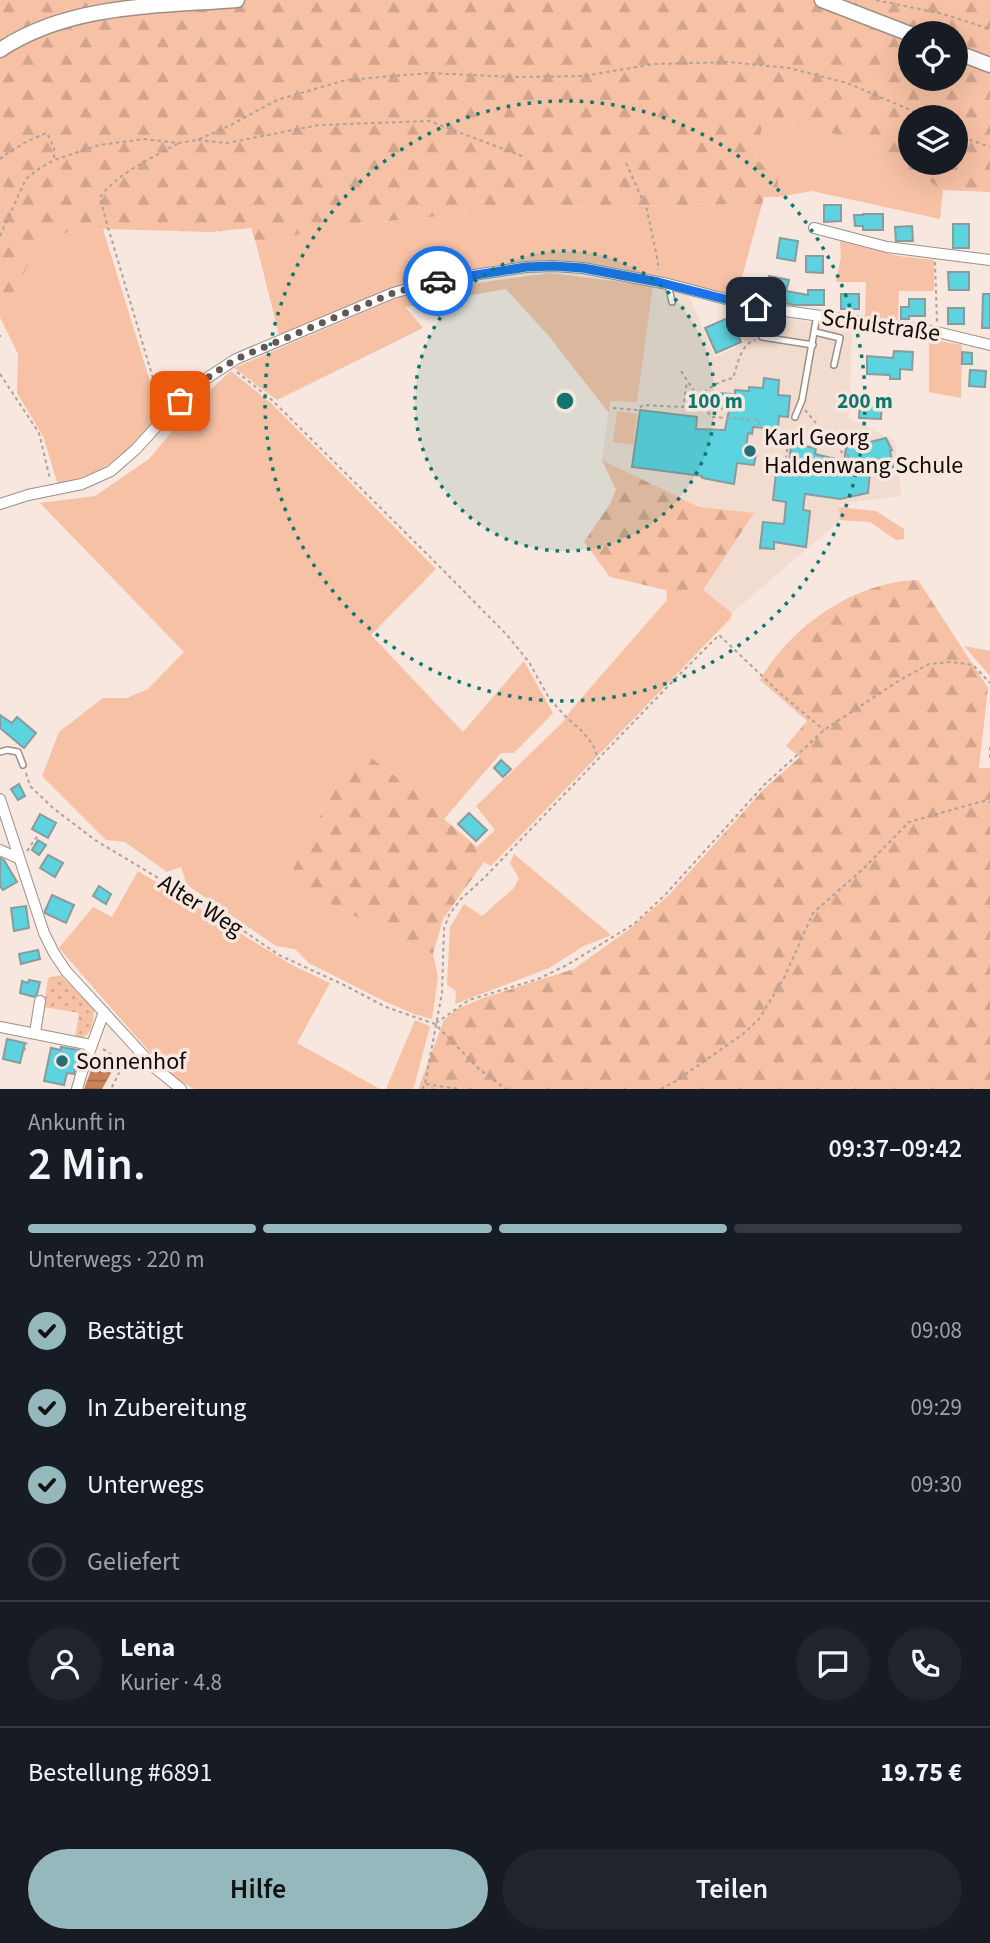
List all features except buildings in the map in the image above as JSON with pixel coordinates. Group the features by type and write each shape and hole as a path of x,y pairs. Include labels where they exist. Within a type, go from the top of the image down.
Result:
{"street":[{"path":"0,50 35,30 100,12 237,0"},
{"path":"822,0 898,29"},
{"path":"968,57 990,65"},
{"path":"814,228 887,247 990,260"},
{"name":"Schulstraße","path":"0,504 82,484 111,471 201,382 229,363 393,293 441,280 526,267 583,268 663,283 756,307 937,332 990,345"},
{"path":"0,799 44,933 54,953 66,971 154,1067 181,1089"},
{"path":"0,850 18,858"},
{"path":"35,1033 40,1001"},
{"path":"77,1089 104,1012"},
{"path":"0,1029 94,1045"}],"lane":[{"path":"663,283 672,302"},
{"path":"756,307 762,337 813,345"},
{"path":"795,417 813,345 817,316"},
{"path":"815,332 840,338 834,366"},
{"path":"0,752 18,752 23,765"}],"path":[{"path":"876,0 990,29"},
{"path":"0,236 26,179 54,160 99,145 144,139 179,143 197,140 277,100 346,79 429,73 514,77 584,76 655,64 729,62 789,68 847,83 899,105"},
{"path":"197,140 227,143 318,125 429,121 522,156"},
{"path":"0,159 12,149 47,133 54,148 54,160"},
{"path":"968,139 990,147"},
{"path":"164,418 100,197 118,178 179,143"},
{"path":"626,163 647,211 663,283"},
{"path":"935,254 937,332"},
{"path":"698,398 707,389 733,378 741,353 748,342 762,337"},
{"path":"229,363 272,400 507,635 529,662 549,698 593,745 598,758"},
{"path":"681,371 712,417 760,420 759,426"},
{"path":"0,373 39,433 52,491"},
{"path":"612,408 637,410 643,405 683,407 687,381"},
{"path":"800,404 816,423"},
{"path":"774,459 773,471 785,470 789,431"},
{"path":"840,451 856,460"},
{"path":"422,1089 442,993 444,929 449,915 461,899 719,635 781,694 824,730"},
{"path":"435,1024 469,1000 538,979 567,965 634,924 666,895 765,785 824,730 900,680 929,664 951,662 973,665 990,683"},
{"path":"990,747 990,758"},
{"name":"Alter Weg","path":"23,765 30,786 53,808 95,840 223,917 279,955 386,1007 435,1024"},
{"path":"661,1089 677,1081 732,1042 758,1020 784,978 813,914 863,869 909,822 990,802"},
{"path":"18,858 27,851 38,835"},
{"path":"435,1024 479,1069 506,1089"},
{"path":"94,1045 124,1063 111,1089"},
{"path":"425,1084 458,1089"}],"shaded area":[{"name":"Karl Georg Haldenwang Schule","path":"653,286 688,294 715,357 745,343 732,307 852,329 849,418 895,441 901,496 839,504 840,520 732,613 703,590 753,514 699,507 602,460 610,401 637,402"},
{"path":"96,1057 115,1066 102,1089 84,1089"}],"green space":[{"path":"0,0 990,0 990,192 943,190 918,175 968,175 968,105 898,105 898,163 861,140 764,118 755,159 778,174 778,197 764,197 762,204 534,207 347,225 256,243 251,228 211,232 103,229 45,235 0,317"},
{"path":"764,118 861,140 898,163 898,175 918,175 943,190 940,219 812,191 778,197 778,174 755,159"},
{"path":"762,204 736,299 595,267 438,278 390,289 279,335 256,243 347,225 534,207"},
{"path":"103,229 157,404 156,414 148,428 114,461 93,473 58,485 43,436 17,393 18,354 0,317 45,235"},
{"path":"840,241 898,256 934,260 934,291 899,291 898,321 865,317 866,282 836,282 841,257"},
{"path":"551,273 653,286 637,402 610,401 609,413 547,334 506,289 405,307 423,328 277,400 234,368 397,298 431,289"},
{"path":"929,339 962,345 961,398 929,392"},
{"path":"231,371 271,403 436,569 371,635 463,732 524,661 553,713 514,753 501,753 444,819 426,800 356,746 287,881 433,954 438,977 432,1019 382,1000 309,963 295,949 276,946 187,885 181,867 167,872 125,842 106,840 42,776 59,732 103,698 127,698 148,689 184,652 40,503 95,496 149,459 198,401"},
{"path":"617,411 637,414 633,445 613,442"},
{"path":"602,460 699,507 754,513 703,590 666,590 610,577 584,542 610,504 616,490"},
{"path":"839,507 876,511 904,529 904,539 896,540 870,522 840,520"},
{"path":"918,580 988,688 979,768 990,768 990,1089 418,1089 444,1020 457,1009 483,998 574,969 628,930 669,895 764,789 800,757 786,746 807,721 760,680 789,642 827,610 848,598 894,583"},
{"path":"666,590 703,590 732,613 730,619 491,866 484,862 477,847 495,830 476,806 563,722 667,600"},
{"path":"964,646 990,651 990,676"},
{"path":"356,746 426,800 477,847 484,862 443,919 433,954 287,881"},
{"path":"514,854 611,935 582,947 549,968 455,1004 456,991 447,985 450,927 464,904 482,916 514,888 519,878 510,863"},
{"path":"138,871 292,965 330,983 297,1043 380,1089 194,1089 168,1073 59,948 93,907 112,917"},
{"path":"61,975 94,1010 90,1030 81,1038 75,1038 79,1013 44,1007 48,978"},
{"path":"415,1020 430,1026 414,1087 386,1089"}],"way so far":[{"path":"180,401 201,382 236,359 393,293 438,281"}],"place":[{"name":"Karl Georg Haldenwang Schule","path":"750,451"},
{"name":"Sonnenhof","path":"62,1061"}],"route":[{"path":"438,281 526,267 583,268 668,284 756,307"}]}
